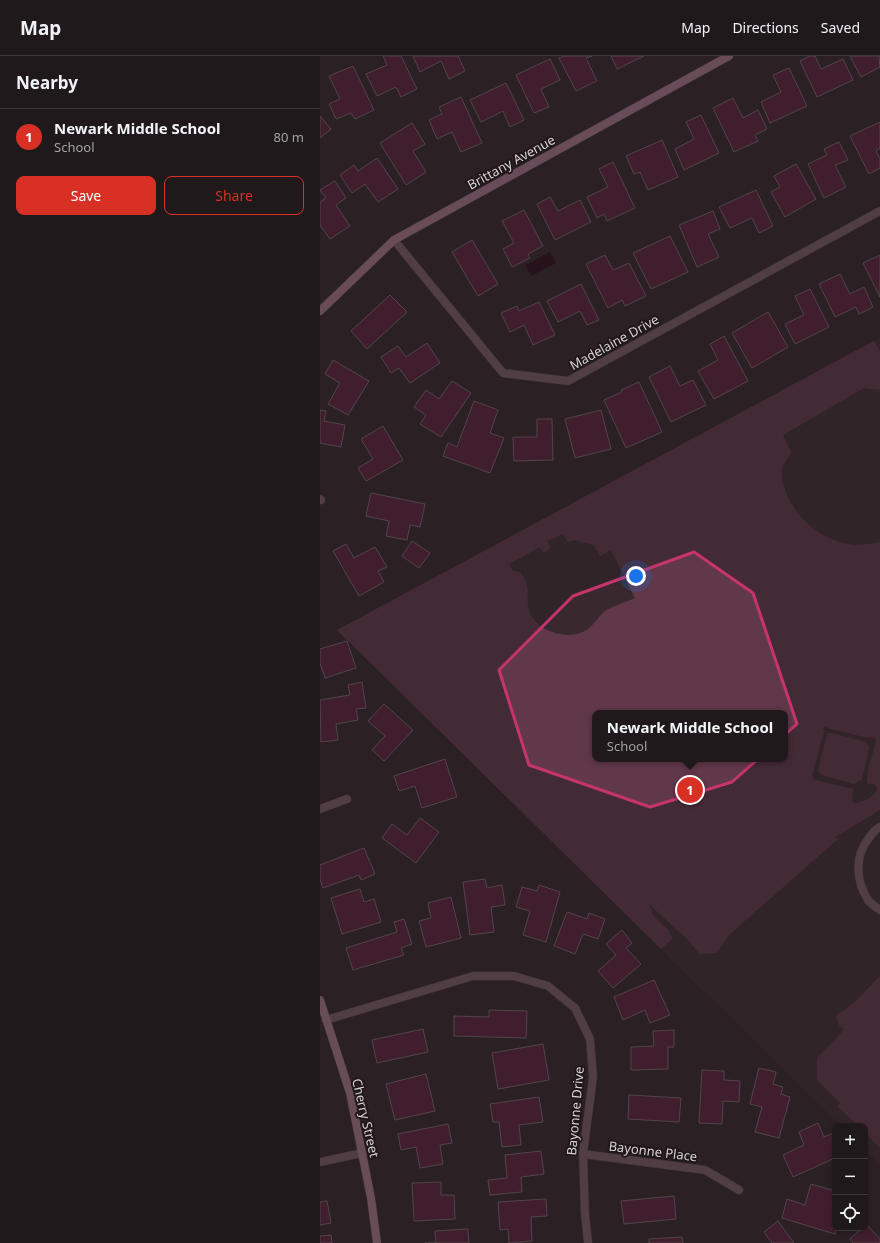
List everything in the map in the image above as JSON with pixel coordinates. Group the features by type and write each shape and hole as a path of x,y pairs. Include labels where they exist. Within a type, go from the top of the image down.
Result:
{"street":[{"name":"Brittany Avenue","path":"320,311 394,240 729,56"},
{"name":"Madelaine Drive","path":"394,240 503,373 568,381 880,211"},
{"path":"320,810 347,799"},
{"path":"880,827 876,829 864,844 858,863 860,883 869,901 880,910"},
{"name":"Bayonne Drive","path":"326,1020 473,976 514,976 548,986 575,1008 590,1040 593,1077 583,1154 585,1214 588,1243"},
{"name":"Cherry Street","path":"320,1000 350,1093 371,1198 377,1243"},
{"path":"320,1162 362,1153"},
{"name":"Bayonne Place","path":"583,1154 705,1170 739,1190"}],"highlighted area":[{"path":"694,552 753,593 797,724 732,782 650,807 529,765 499,670 573,596"}],"shaded area":[{"path":"550,252 556,263 531,276 525,265"},
{"path":"880,337 880,1164 868,1153 868,1123 838,1123 337,630"},
{"path":"874,341 880,351 880,390 864,388 783,435 791,452 782,468 782,475 787,495 792,504 804,520 820,533 839,542 853,545 880,542 880,810 835,837 838,839 730,934 716,953 700,954 687,939 649,904 652,914 670,932 669,933 673,938 661,949 337,630","holes":["563,534 568,542 574,540 594,545 600,556 611,550 635,598 607,610 590,628 583,632 568,635 546,629 539,625 534,619 529,609 528,590 525,580 520,572 513,571 509,564 540,547 543,553 551,548 547,541","826,726 829,729 875,738 876,742 868,770 867,783 876,785 877,790 870,798 854,803 852,801 853,789 814,780 812,776 824,731 823,728"]},
{"path":"831,733 866,742 869,747 862,779 854,784 822,775 818,770 827,734"},
{"path":"880,976 880,1148 868,1136 868,1123 855,1123 838,1107 840,1103 817,1080 817,1058 844,1030 839,1025 836,1016 855,1002"}],"building":[{"path":"383,56 401,56 417,89 401,97 396,87 377,96 366,74 387,65"},
{"path":"413,56 458,56 465,71 449,79 441,61 420,72"},
{"path":"564,56 592,56 586,58 597,81 576,91 559,58"},
{"path":"611,56 644,56 617,69"},
{"path":"810,56 815,56 821,69 843,59 853,80 817,97 800,61"},
{"path":"850,56 880,56 880,67 861,77"},
{"path":"550,59 560,80 541,89 549,107 534,113 516,75"},
{"path":"353,66 374,110 355,119 351,113 336,119 329,104 340,99 329,76"},
{"path":"789,68 807,106 770,123 761,102 781,92 773,75"},
{"path":"506,83 524,120 510,127 503,111 481,122 470,100"},
{"path":"461,97 482,143 461,152 452,132 437,139 429,120 442,114 439,107"},
{"path":"733,98 743,118 758,110 767,129 755,135 758,141 734,152 713,108"},
{"path":"701,115 719,153 684,170 675,149 694,139 686,122"},
{"path":"320,116 331,129 320,138"},
{"path":"880,122 880,148 876,151 880,159 880,168 869,174 850,136"},
{"path":"412,123 425,144 413,151 426,172 406,185 380,143"},
{"path":"662,140 678,177 648,190 640,172 634,174 626,156"},
{"path":"839,142 848,160 835,165 846,187 824,198 808,164 827,155 824,149"},
{"path":"377,158 398,189 378,202 365,184 352,193 340,175 354,165 358,171"},
{"path":"613,162 635,208 607,221 604,214 597,218 587,197 608,187 599,169"},
{"path":"796,164 816,199 785,217 771,192 780,187 774,176"},
{"path":"335,181 346,198 336,205 350,226 330,239 320,225 320,202 326,198 320,190"},
{"path":"756,190 773,226 759,233 752,218 730,228 719,207"},
{"path":"550,197 558,211 580,200 591,222 555,240 537,204"},
{"path":"524,210 543,246 528,254 530,258 512,267 503,249 514,243 502,221"},
{"path":"713,211 720,229 708,234 719,257 697,267 679,225"},
{"path":"670,236 688,272 651,289 633,253"},
{"path":"472,240 498,284 478,296 452,252"},
{"path":"605,255 613,270 629,263 646,296 625,306 622,300 608,308 586,264"},
{"path":"880,255 880,297 863,263"},
{"path":"840,274 850,294 864,287 873,307 859,314 856,307 835,317 819,284"},
{"path":"581,284 599,320 587,325 580,311 558,322 547,301"},
{"path":"810,289 829,327 795,344 785,324 804,315 795,296"},
{"path":"390,295 407,312 367,349 351,331"},
{"path":"539,302 555,335 533,345 524,325 510,332 501,313 517,306 519,311"},
{"path":"768,312 788,347 752,368 732,333"},
{"path":"724,336 748,381 714,399 698,371 718,360 710,344"},
{"path":"427,343 440,363 410,383 399,368 391,373 381,357 398,346 406,357"},
{"path":"333,360 369,381 348,415 328,404 340,383 325,374"},
{"path":"670,366 680,386 693,380 706,405 671,422 649,377"},
{"path":"452,381 471,393 441,437 420,424 426,415 414,407 426,390 439,399"},
{"path":"639,382 662,432 626,448 604,400"},
{"path":"474,401 498,410 490,433 504,438 490,473 443,456 448,443 457,447"},
{"path":"320,410 326,411 324,421 345,425 341,447 320,443"},
{"path":"601,410 611,449 575,458 565,419"},
{"path":"537,419 552,419 553,460 514,461 513,437 537,437"},
{"path":"383,426 403,460 366,481 358,468 373,459 361,439"},
{"path":"371,493 425,504 420,527 410,525 407,540 386,536 389,521 366,516"},
{"path":"412,541 430,553 419,568 402,556"},
{"path":"346,544 354,558 375,547 387,567 378,571 384,582 359,596 333,551"},
{"path":"347,641 356,668 325,678 320,663 320,649"},
{"path":"362,682 366,708 356,709 358,720 336,724 338,740 321,742 320,700 350,695 348,685"},
{"path":"384,704 413,730 384,761 372,750 385,736 368,721"},
{"path":"445,759 457,797 422,808 415,786 399,791 394,776"},
{"path":"420,818 439,832 416,863 382,838 392,824 407,835"},
{"path":"364,848 375,874 361,880 359,875 323,888 320,879 320,865"},
{"path":"485,879 487,888 502,885 505,905 491,907 494,932 470,935 463,882"},
{"path":"539,885 560,892 546,942 523,935 530,911 516,907 522,887 537,891"},
{"path":"360,889 364,902 374,899 381,922 342,934 331,898"},
{"path":"451,897 461,938 426,947 419,921 431,918 428,903"},
{"path":"567,912 587,919 589,913 605,919 598,939 583,934 575,954 554,946"},
{"path":"404,919 412,944 401,948 404,955 353,970 346,948 397,932 394,922"},
{"path":"622,930 632,943 626,948 641,964 613,988 598,971 616,955 606,944"},
{"path":"654,980 670,1015 650,1023 645,1010 623,1020 614,997"},
{"path":"489,1010 527,1011 526,1038 454,1036 454,1016 489,1017"},
{"path":"423,1029 428,1052 377,1063 372,1040"},
{"path":"674,1030 674,1047 668,1047 668,1069 631,1070 631,1047 654,1046 653,1031"},
{"path":"543,1044 549,1080 498,1089 492,1053"},
{"path":"759,1068 776,1072 773,1084 783,1087 781,1094 790,1097 779,1138 755,1132 762,1107 750,1104"},
{"path":"702,1070 724,1071 724,1080 740,1081 739,1102 723,1101 722,1124 699,1123"},
{"path":"426,1074 435,1111 395,1120 386,1084"},
{"path":"629,1095 681,1098 679,1122 628,1119"},
{"path":"539,1097 543,1122 519,1125 521,1145 502,1147 499,1122 493,1122 490,1104"},
{"path":"818,1123 824,1137 832,1133 832,1159 793,1177 783,1155 804,1145 799,1132"},
{"path":"448,1124 452,1143 440,1145 443,1164 420,1168 416,1147 401,1150 398,1134"},
{"path":"541,1151 544,1174 521,1177 522,1192 490,1195 488,1180 507,1178 505,1155"},
{"path":"441,1182 441,1195 454,1195 455,1219 414,1221 412,1183"},
{"path":"811,1184 832,1190 832,1231 836,1231 835,1234 782,1218 787,1199 805,1205"},
{"path":"674,1196 676,1219 624,1224 621,1201"},
{"path":"546,1199 547,1216 531,1217 532,1241 509,1243 508,1229 500,1230 498,1202"},
{"path":"327,1201 331,1223 320,1225 320,1202"},
{"path":"778,1221 794,1243 772,1243 764,1232"},
{"path":"868,1226 880,1239 880,1243 853,1243 850,1239 859,1231 868,1231"},
{"path":"468,1229 469,1243 436,1243 435,1231"},
{"path":"331,1235 332,1243 320,1243 320,1236"},
{"path":"682,1237 683,1243 649,1243 649,1239"}],"place":[{"name":"Newark Middle School","path":"690,790"}]}
